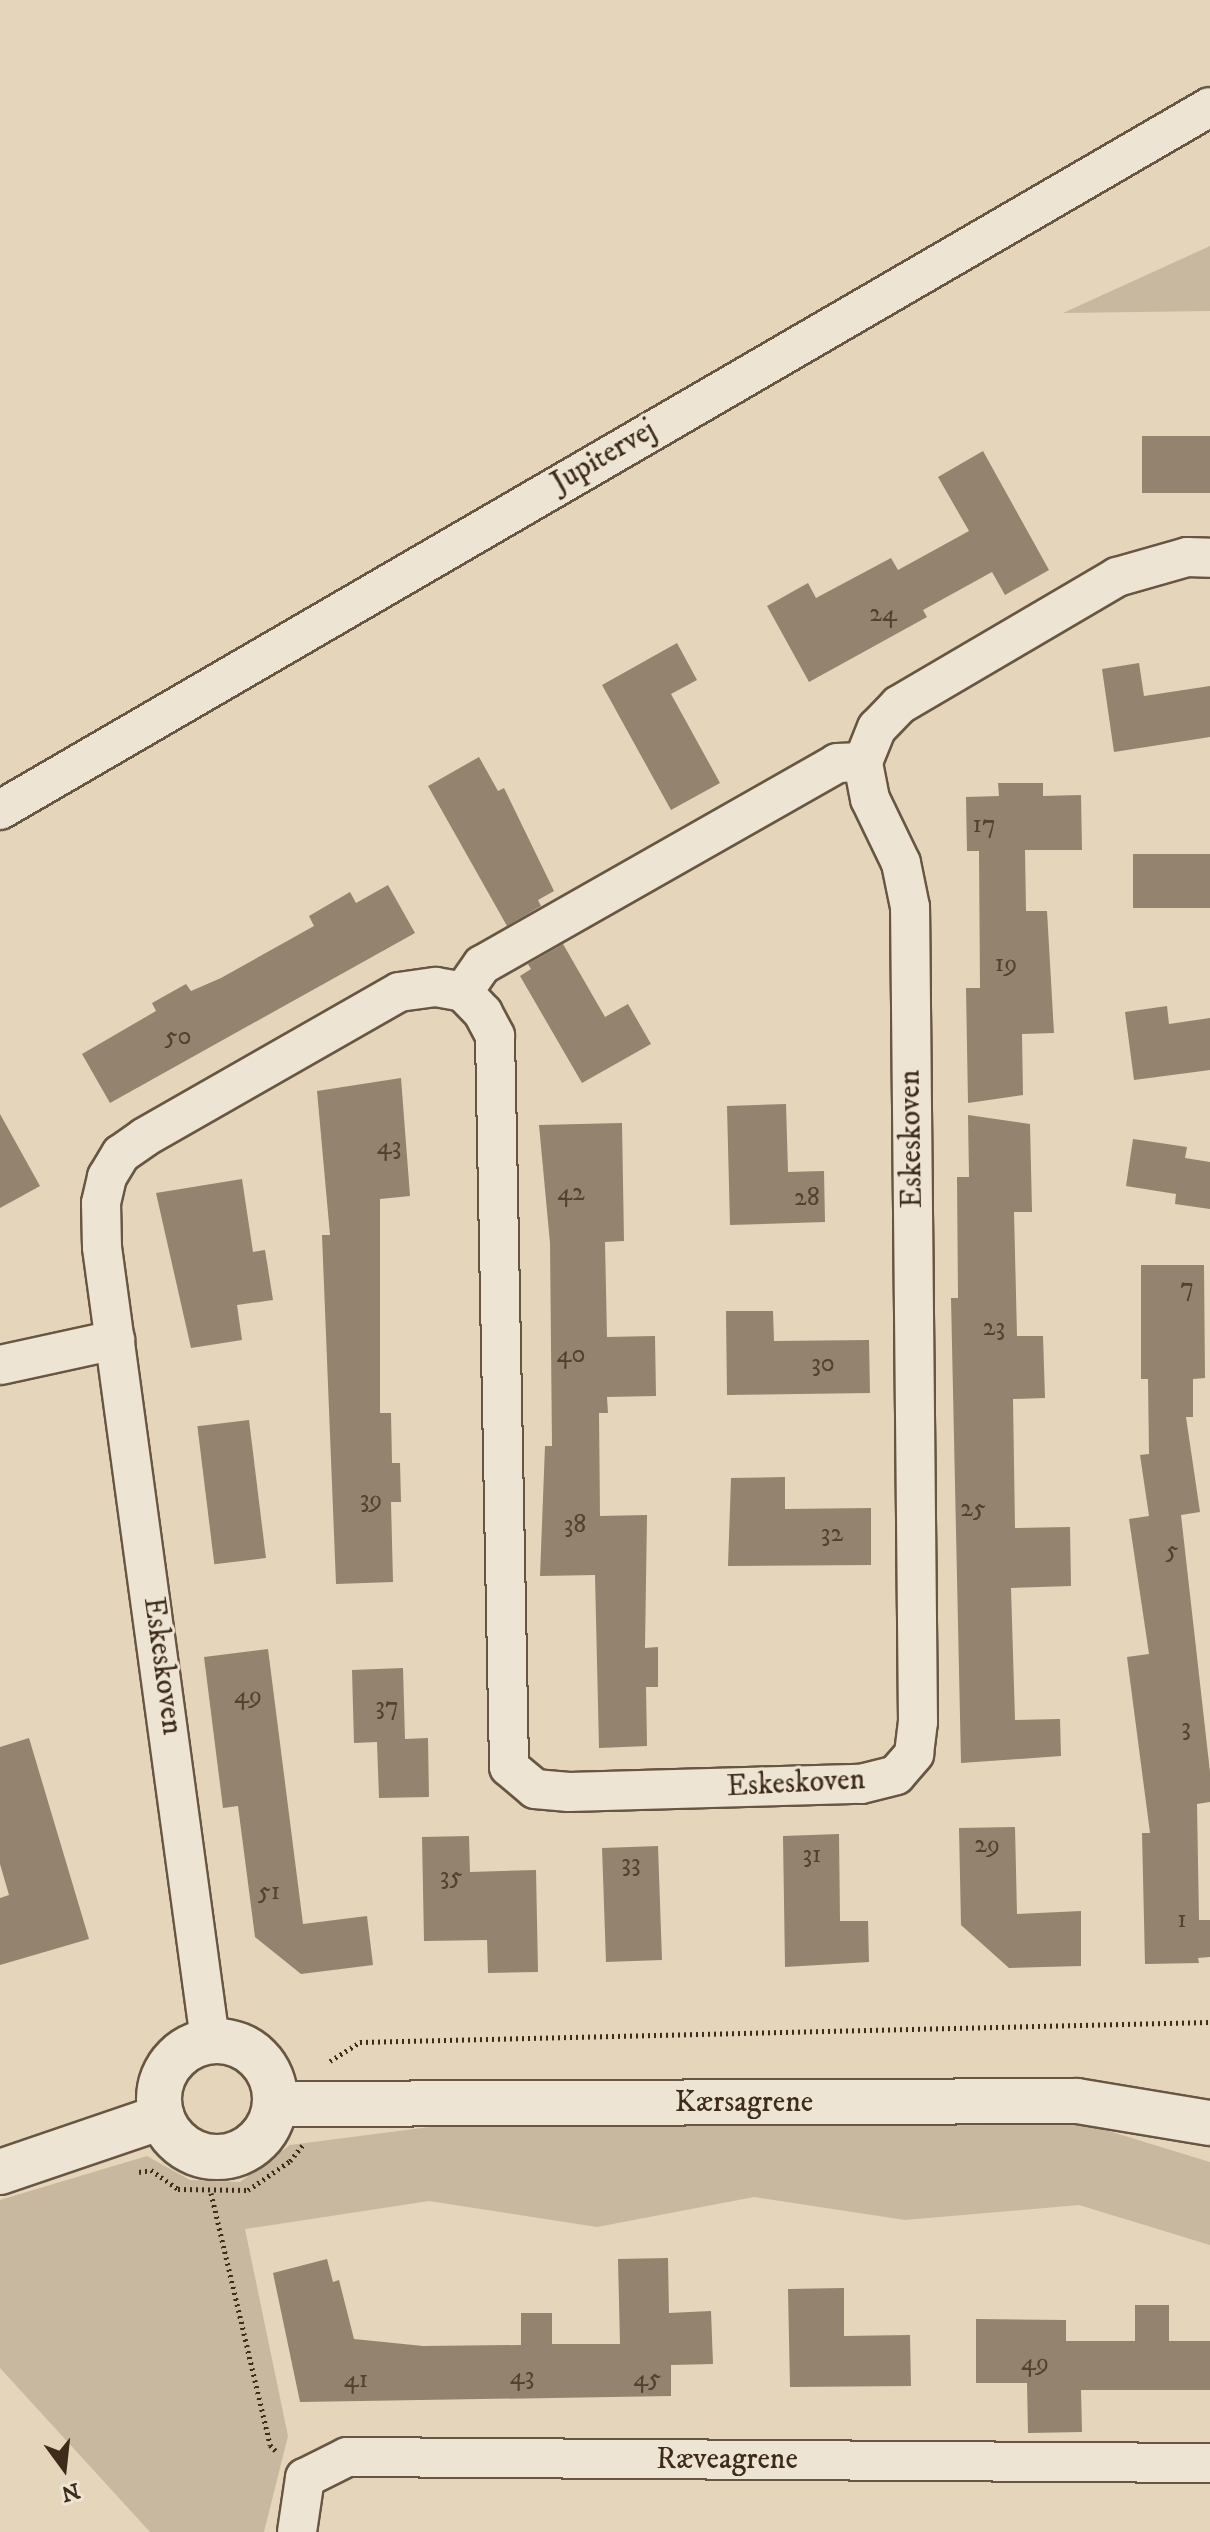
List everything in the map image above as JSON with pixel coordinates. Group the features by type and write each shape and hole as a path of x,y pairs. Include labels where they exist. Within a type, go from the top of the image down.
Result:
{"street":[{"name":"Jupitervej","path":"0,810 1210,107"},
{"path":"463,992 482,965 837,763 863,762 877,728 913,697 1117,577 1187,557 1210,558"},
{"name":"Eskeskoven","path":"210,2040 115,1340 101,1203 107,1177 121,1154 399,992 436,987 463,992 483,1013 495,1036 509,1767 535,1789 569,1792 861,1784 896,1775 914,1754 918,1722 910,907 901,863 870,799 863,762"},
{"path":"0,1365 115,1340"},
{"path":"210,2040 250,2049 274,2083 276,2104 262,2136 233,2155 197,2154 170,2132 162,2117 159,2096 169,2067 190,2046 210,2040"},
{"name":"Kærsagrene","path":"276,2104 1077,2101 1210,2123"},
{"path":"0,2172 162,2117"},
{"name":"Ræveagrene","path":"305,2478 347,2457 1210,2463"},
{"path":"297,2532 305,2478"}],"path":[{"path":"211,2193 270,2445 305,2478"}],"shaded area":[{"path":"1210,246 1210,311 1063,313"},
{"path":"1089,2125 1210,2162 1210,2245 1079,2205 905,2220 754,2197 597,2227 429,2201 245,2229 288,2436 264,2532 150,2532 0,2368 0,2200 147,2156 190,2180 240,2182 290,2145 437,2126"}],"building":[{"path":"1142,436 1210,436 1210,493 1142,493"},
{"path":"983,451 1049,570 1005,595 992,572 923,610 927,617 809,682 767,606 808,583 816,598 891,558 898,570 969,531 938,477"},
{"path":"677,643 697,680 671,694 720,783 671,810 602,685"},
{"path":"1139,663 1144,696 1210,686 1210,737 1114,752 1102,669"},
{"path":"479,757 498,791 504,788 554,891 538,900 541,906 507,926 428,786"},
{"path":"998,783 1043,783 1043,796 1081,795 1082,850 1025,850 1026,911 1047,911 1054,1033 1022,1034 1023,1095 968,1103 966,988 980,988 979,851 967,851 966,797 999,796"},
{"path":"1133,854 1210,854 1210,908 1133,908"},
{"path":"388,885 415,933 110,1103 82,1054 156,1011 152,1003 186,984 191,991 221,978 314,926 309,916 350,892 356,903"},
{"path":"563,944 605,1017 628,1004 651,1044 582,1083 520,976 531,969 528,964"},
{"path":"1167,1006 1169,1024 1210,1018 1210,1070 1134,1080 1125,1012"},
{"path":"401,1078 410,1196 380,1199 380,1413 391,1413 392,1463 400,1463 401,1502 391,1502 393,1582 336,1584 322,1235 330,1235 317,1091"},
{"path":"786,1104 788,1172 824,1171 825,1222 730,1225 727,1106"},
{"path":"0,1114 40,1186 0,1208"},
{"path":"968,1115 1030,1124 1032,1212 1014,1212 1017,1336 1043,1336 1045,1398 1013,1399 1015,1528 1070,1527 1071,1586 1011,1588 1015,1720 1060,1719 1061,1756 961,1763 951,1298 958,1298 957,1177 969,1177"},
{"path":"622,1123 624,1241 605,1242 607,1337 655,1336 656,1396 607,1397 608,1413 599,1413 600,1516 647,1515 645,1648 658,1647 658,1687 646,1687 647,1746 599,1748 595,1575 540,1576 545,1446 552,1446 550,1243 539,1125"},
{"path":"1133,1139 1187,1147 1185,1158 1210,1162 1210,1209 1175,1204 1176,1194 1126,1186"},
{"path":"242,1179 253,1252 265,1250 273,1300 237,1305 242,1340 191,1348 156,1193"},
{"path":"1141,1265 1204,1265 1205,1378 1193,1379 1193,1417 1186,1417 1200,1512 1181,1515 1210,1772 1210,1802 1197,1804 1199,1920 1210,1920 1210,1957 1198,1958 1199,1963 1145,1964 1142,1833 1150,1833 1127,1657 1149,1654 1129,1519 1149,1516 1140,1455 1149,1454 1148,1379 1141,1379"},
{"path":"726,1311 773,1311 774,1341 869,1340 870,1393 727,1395"},
{"path":"249,1420 266,1558 214,1564 197,1426"},
{"path":"785,1477 785,1509 871,1508 871,1565 728,1566 731,1478"},
{"path":"268,1649 303,1924 367,1916 373,1965 301,1974 255,1937 238,1806 223,1808 204,1657"},
{"path":"403,1668 405,1739 428,1738 429,1797 379,1798 377,1742 354,1743 352,1670"},
{"path":"29,1738 89,1939 0,1965 0,1898 9,1895 0,1864 0,1747"},
{"path":"1015,1827 1017,1914 1081,1911 1081,1966 1009,1968 961,1925 959,1828"},
{"path":"839,1834 840,1921 868,1921 869,1962 785,1967 783,1836"},
{"path":"469,1836 470,1872 536,1870 538,1972 488,1973 487,1940 424,1941 422,1837"},
{"path":"658,1846 662,1960 606,1962 602,1848"},
{"path":"668,2258 669,2313 711,2311 713,2364 671,2365 671,2396 300,2402 273,2273 327,2259 333,2282 339,2280 354,2339 423,2346 521,2345 521,2313 552,2313 552,2344 620,2344 618,2259"},
{"path":"844,2288 844,2336 910,2335 911,2386 790,2387 788,2289"},
{"path":"1135,2305 1169,2305 1169,2341 1210,2341 1210,2390 1081,2390 1082,2432 1028,2433 1027,2383 976,2383 976,2319 1066,2320 1066,2341 1135,2341"}]}
